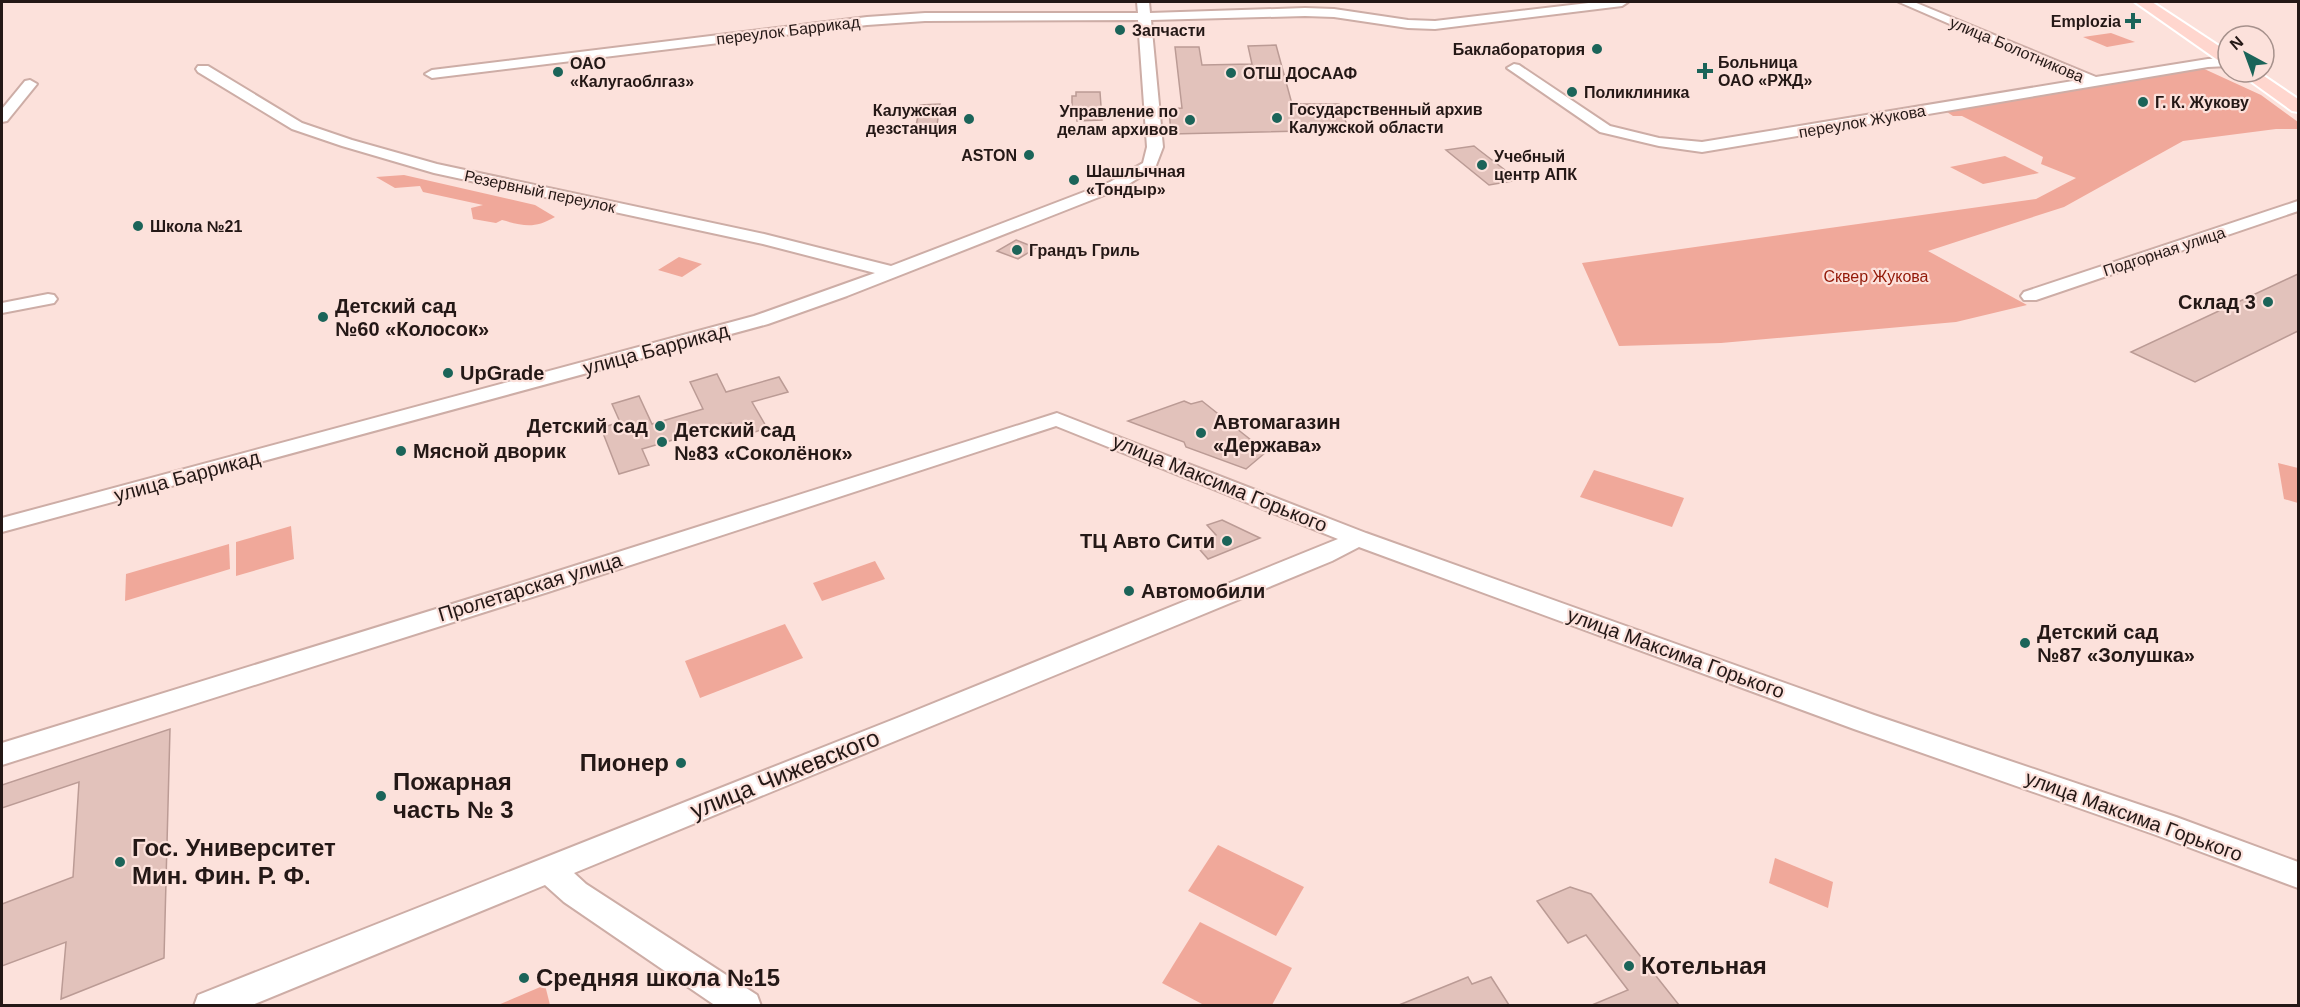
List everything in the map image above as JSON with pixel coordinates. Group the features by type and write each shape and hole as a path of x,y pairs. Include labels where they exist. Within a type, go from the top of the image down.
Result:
{"main road":[{"path":"2143,2 2216,53"},
{"path":"2264,84 2298,107"}],"street":[{"name":"улица Баррикад","path":"2,525 762,320 893,272 1116,185 1150,165 1155,147 1143,2"},
{"name":"переулок Баррикад","path":"432,74 867,21 925,16 1145,16 1319,12 1408,24 1435,25 1622,2"},
{"name":"улица Болотникова","path":"1905,2 2095,82"},
{"name":"переулок Жукова","path":"1514,68 1605,129 1659,142 1702,147 2216,62"},
{"name":"Резервный переулок","path":"203,69 297,126 347,143 434,168 764,238 893,272"},
{"path":"2,118 30,84"},
{"name":"Подгорная улица","path":"2030,296 2298,207"},
{"path":"2,308 48,299"},
{"name":"улица Максима Горького","path":"1057,419 1358,538 1864,722 2146,819 2298,875"},
{"name":"Пролетарская улица","path":"2,754 539,586 1057,419"},
{"name":"улица Чижевского","path":"210,1005 550,871 1099,648 1324,555 1358,538"},
{"path":"550,871 575,893 745,1005"}],"green space":[{"path":"2111,33 2135,42 2107,47 2083,37"},
{"name":"Сквер Жукова","path":"2200,67 2216,74 2216,84 2237,84 2261,95 2298,122 2298,129 2276,129 2183,141 2064,207 1928,251 2027,305 1956,322 1721,343 1619,346 1582,263 2036,199 2076,178 2041,164 2043,157 1962,116 1953,116 1944,110"},
{"path":"2005,156 2039,173 1983,184 1950,167"},
{"path":"404,175 535,205 555,217 535,225 473,219 471,208 483,205 423,192 420,186 395,188 376,177"},
{"path":"679,257 702,264 682,277 658,270"},
{"path":"2278,463 2298,468 2298,503 2284,499"},
{"path":"1594,470 1684,498 1672,527 1580,497"},
{"path":"291,526 294,559 236,576 236,542"},
{"path":"229,544 230,569 125,601 126,574"},
{"path":"875,561 885,579 822,601 813,583"},
{"path":"785,624 803,658 700,698 685,661"},
{"path":"1218,845 1304,887 1276,936 1188,891"},
{"path":"1775,858 1833,882 1828,908 1769,883"},
{"path":"1200,922 1292,968 1272,1005 1204,1005 1162,983"},
{"path":"545,985 550,1005 498,1005"}],"building":[{"path":"1276,45 1292,104 1339,104 1349,130 1171,134 1169,109 1182,108 1175,47 1199,47 1202,65 1252,64 1248,46"},
{"path":"1076,92 1100,92 1102,120 1077,121 1077,116 1072,116 1072,96 1076,96"},
{"path":"940,104 937,125 916,126 920,105"},
{"name":"Учебный центр АПК","path":"1474,146 1518,180 1489,185 1446,150"},
{"name":"Грандъ Гриль","path":"1016,240 1036,248 1018,259 997,251"},
{"name":"Склад 3","path":"2298,274 2298,331 2195,382 2131,352"},
{"name":"Детский сад","path":"717,374 726,392 779,377 788,392 752,402 767,428 739,437 731,423 642,449 649,465 619,474 601,428 620,422 612,404 639,396 652,424 703,409 690,382"},
{"name":"Автомагазин «Держава»","path":"1184,401 1191,404 1202,401 1266,452 1246,469 1186,447 1184,442 1128,421"},
{"name":"ТЦ Авто Сити","path":"1222,520 1260,538 1208,559 1194,543 1216,535 1207,525"},
{"name":"Гос. Университет Мин. Фин. Р. Ф.","path":"170,729 164,958 61,999 66,942 2,966 2,904 73,877 79,782 2,808 2,785"},
{"name":"Котельная","path":"1570,887 1591,894 1679,1005 1592,1005 1628,990 1586,935 1568,943 1537,901"},
{"path":"1468,977 1472,984 1491,977 1509,1005 1399,1005"}],"place":[{"name":"Emplozia","path":"2133,21"},
{"name":"Запчасти","path":"1120,30"},
{"name":"Баклаборатория","path":"1597,49"},
{"name":"Больница ОАО «РЖД»","path":"1705,71"},
{"name":"ОАО «Калугаоблгаз»","path":"558,72"},
{"name":"ОТШ ДОСААФ","path":"1231,73"},
{"name":"Поликлиника","path":"1572,92"},
{"name":"Г. К. Жукову","path":"2143,102"},
{"name":"Государственный архив Калужской области","path":"1277,118"},
{"name":"Калужская дезстанция","path":"969,119"},
{"name":"Управление по делам архивов","path":"1190,120"},
{"name":"ASTON","path":"1029,155"},
{"name":"Учебный центр АПК","path":"1482,165"},
{"name":"Шашлычная «Тондыр»","path":"1074,180"},
{"name":"Школа №21","path":"138,226"},
{"name":"Грандъ Гриль","path":"1017,250"},
{"name":"Склад 3","path":"2268,302"},
{"name":"Детский сад №60 «Колосок»","path":"323,317"},
{"name":"UpGrade","path":"448,373"},
{"name":"Детский сад","path":"660,426"},
{"name":"Автомагазин «Держава»","path":"1201,433"},
{"name":"Детский сад №83 «Соколёнок»","path":"662,442"},
{"name":"Мясной дворик","path":"401,451"},
{"name":"ТЦ Авто Сити","path":"1227,541"},
{"name":"Автомобили","path":"1129,591"},
{"name":"Детский сад №87 «Золушка»","path":"2025,643"},
{"name":"Пионер","path":"681,763"},
{"name":"Пожарная часть № 3","path":"381,796"},
{"name":"Гос. Университет Мин. Фин. Р. Ф.","path":"120,862"},
{"name":"Котельная","path":"1629,966"},
{"name":"Средняя школа №15","path":"524,978"}]}
